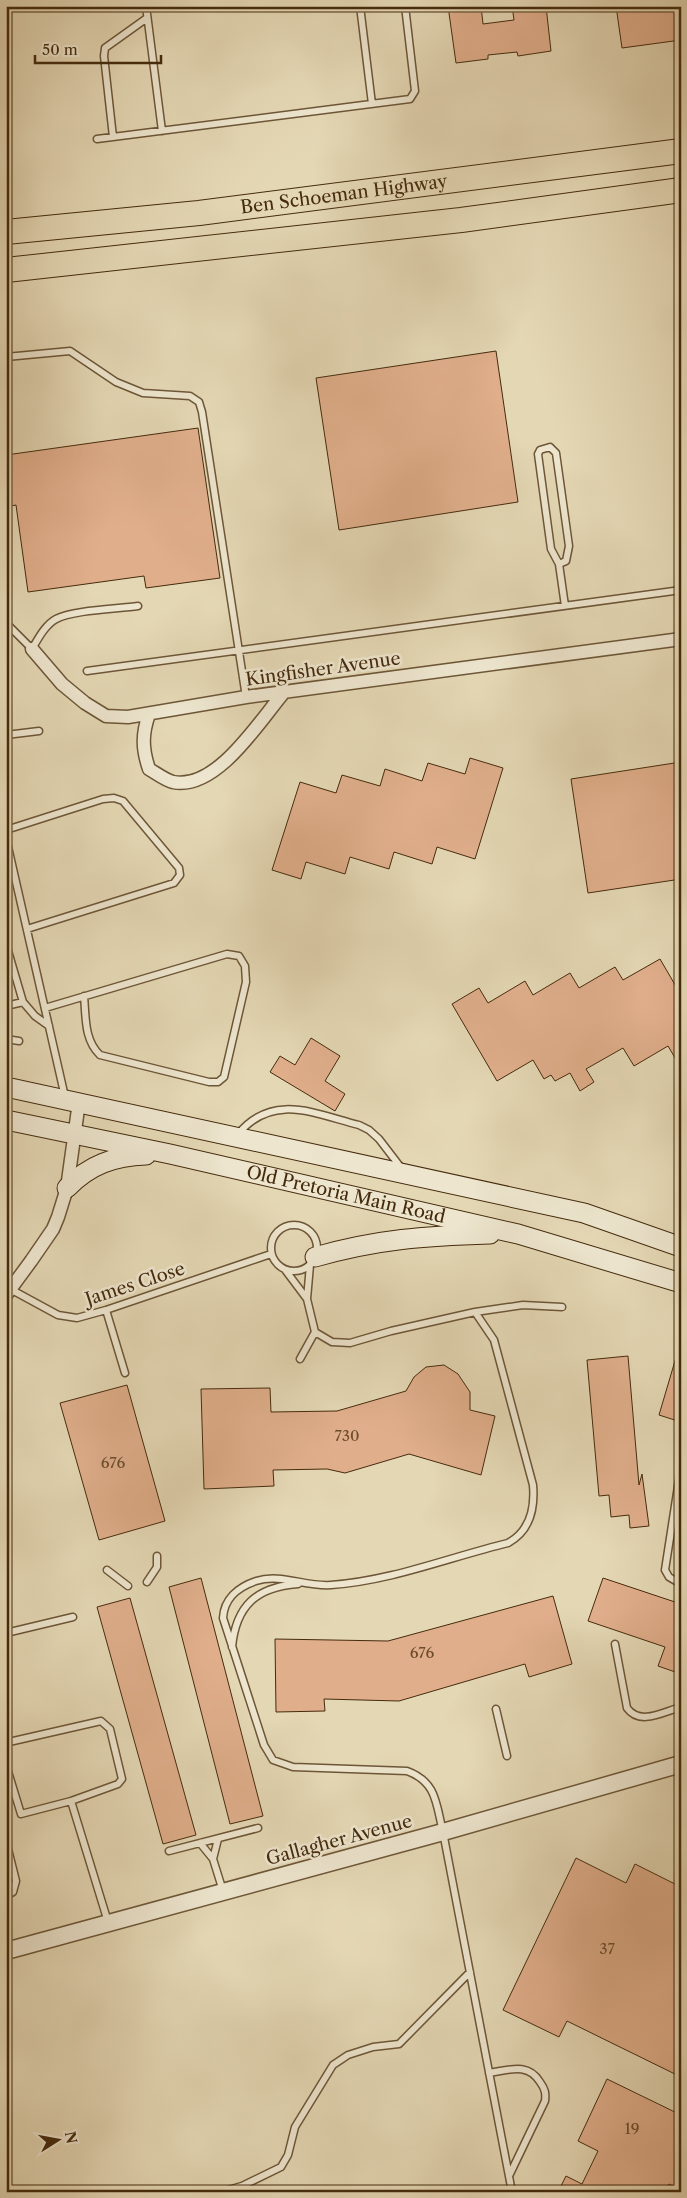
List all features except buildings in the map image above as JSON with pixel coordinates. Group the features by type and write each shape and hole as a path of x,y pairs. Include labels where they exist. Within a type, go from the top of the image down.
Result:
{"highway":[{"name":"Ben Schoeman Highway","path":"6,232 199,213 681,151"},
{"path":"6,270 442,223 681,190"}],"main road":[{"name":"Old Pretoria Main Road","path":"6,1087 584,1213 681,1247"},
{"name":"Old Pretoria Main Road","path":"6,1120 170,1154 518,1234 681,1284"},
{"path":"67,1188 83,1173 102,1162 124,1157 170,1154"},
{"path":"313,1261 354,1245 396,1238 518,1234"}],"street":[{"name":"Kingfisher Avenue","path":"32,649 62,684 85,703 106,716 128,717 285,691 681,639"},
{"path":"149,714 142,732 142,740 149,769 173,782 194,781 213,773 237,748 285,691"},
{"path":"9,1292 53,1229 67,1188 74,1134 72,1101"},
{"name":"Gallagher Avenue","path":"6,1951 443,1832 681,1764"}],"lane":[{"path":"146,6 162,131"},
{"path":"360,6 372,104"},
{"path":"97,139 410,99 414,96 405,6"},
{"path":"113,137 104,56 105,48 147,18"},
{"path":"6,357 70,351 116,382 143,392 190,396 196,399 202,412 246,697"},
{"path":"559,564 566,561 569,546 556,453 550,447 540,450 538,454 552,549 559,564 565,606"},
{"path":"88,671 681,590"},
{"path":"32,649 44,629 55,619 68,615 138,606"},
{"name":"Kingfisher Avenue","path":"6,623 32,649"},
{"path":"6,735 39,731"},
{"path":"6,830 103,799 114,798 123,801 180,868 180,875 174,883 27,929"},
{"path":"6,838 49,1026 72,1101"},
{"path":"6,944 23,1002 35,1016 49,1026"},
{"path":"45,1008 84,996 227,954 238,956 245,966 246,982 229,1058 224,1077 218,1082 209,1082 100,1055 92,1047 87,1030 84,996"},
{"path":"6,1006 23,1002"},
{"path":"6,1039 18,1041"},
{"path":"235,1137 254,1118 275,1109 290,1108 359,1125 369,1130 406,1174"},
{"path":"307,1299 317,1246 315,1238 305,1228 298,1225 283,1228 277,1232 273,1239 271,1254 279,1267 286,1270 299,1271 313,1261"},
{"name":"James Close","path":"9,1292 68,1318 86,1316 271,1254"},
{"path":"286,1270 307,1299 315,1332 300,1359"},
{"path":"315,1332 332,1342 350,1343 391,1331 475,1312 523,1305 562,1307"},
{"path":"106,1310 125,1373"},
{"path":"475,1312 494,1340 531,1476 534,1499 530,1519 516,1538 508,1543 415,1569 350,1583 329,1586 272,1578 254,1582 237,1590 223,1610 225,1629 264,1745 273,1760 293,1768 396,1770 417,1775 432,1788 443,1832 512,2192"},
{"path":"681,1467 665,1570 669,1577 681,1584"},
{"path":"147,1582 157,1567 157,1556"},
{"path":"107,1570 128,1586"},
{"path":"232,1650 237,1620 247,1604 274,1588 306,1584"},
{"path":"6,1633 73,1617"},
{"path":"615,1644 627,1708 633,1716 642,1718 681,1707"},
{"path":"496,1709 507,1756"},
{"path":"6,1748 9,1742 94,1723 104,1723 110,1729 122,1779 118,1784 71,1801 21,1814 6,1765"},
{"path":"71,1801 109,1923"},
{"path":"169,1851 258,1828"},
{"path":"213,1859 218,1839"},
{"path":"6,1841 16,1881 13,1892 6,1896"},
{"path":"200,1843 213,1859 224,1892"},
{"path":"221,2192 242,2186 281,2167 288,2155 295,2127 333,2065 348,2055 373,2047 399,2044 470,1972"},
{"path":"489,2073 516,2068 528,2069 538,2078 545,2089 545,2101 509,2176"}]}
